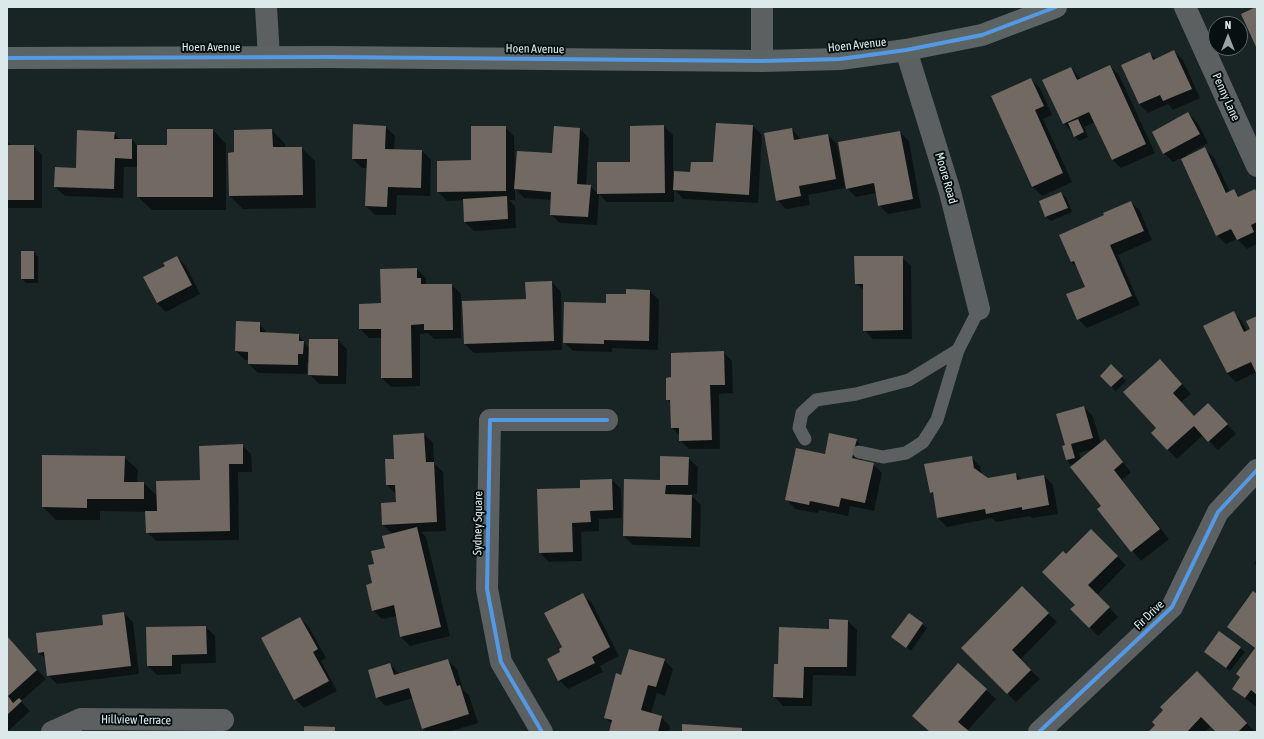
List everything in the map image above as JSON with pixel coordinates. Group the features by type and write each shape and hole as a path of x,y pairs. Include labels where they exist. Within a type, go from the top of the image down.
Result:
{"street":[{"path":"266,7 269,57"},
{"path":"762,7 762,61"},
{"name":"Hoen Avenue","path":"7,58 269,57 762,61 840,59 906,50 982,35 1056,7"},
{"name":"Penny Lane","path":"1185,7 1257,166"},
{"name":"Moore Road","path":"906,50 950,192 979,309"},
{"name":"Sydney Square","path":"542,732 501,662 487,589 490,420 607,420"},
{"name":"Fir Drive","path":"1039,732 1172,608 1218,512 1257,470"},
{"name":"Hillview Terrace","path":"52,732 81,719 168,721 224,720"}],"lane":[{"path":"859,452 883,457 906,453 923,442 937,420 958,350 979,309"},
{"path":"805,439 799,428 802,413 816,400 856,394 910,380 958,350"}],"building":[{"path":"1257,7 1257,49 1248,29 1248,16 1242,16 1241,14"},
{"path":"1174,50 1192,89 1163,101 1160,95 1139,104 1121,65 1150,52 1153,60"},
{"path":"1110,65 1146,144 1112,160 1089,112 1063,124 1042,80 1071,67 1077,80"},
{"path":"1031,78 1044,106 1035,110 1063,173 1032,187 991,96"},
{"path":"1188,112 1200,134 1163,154 1152,132"},
{"path":"1078,119 1084,132 1074,137 1068,123"},
{"path":"716,123 753,125 749,195 673,190 674,171 690,172 691,162 713,162"},
{"path":"353,124 386,126 385,149 422,150 421,188 388,187 387,207 365,206 367,159 352,159"},
{"path":"664,125 665,193 597,194 597,162 630,162 630,126"},
{"path":"471,126 506,126 506,191 437,192 437,161 471,160"},
{"path":"554,126 580,128 577,184 591,185 588,217 550,215 551,192 514,189 517,151 552,153"},
{"path":"792,128 794,140 828,134 836,179 799,186 801,196 776,201 764,133"},
{"path":"167,129 213,129 213,197 137,197 137,145 167,145"},
{"path":"272,129 273,147 302,147 303,195 229,196 228,153 234,152 234,130"},
{"path":"77,130 115,132 114,139 132,139 132,159 115,158 114,189 54,187 55,167 76,168"},
{"path":"900,131 913,199 878,206 874,183 846,189 838,142"},
{"path":"7,145 34,145 34,200 7,200"},
{"path":"1205,147 1226,193 1234,189 1238,197 1255,189 1257,194 1257,222 1251,225 1254,232 1237,240 1231,229 1216,236 1181,159"},
{"path":"1061,192 1068,208 1045,217 1039,201"},
{"path":"507,196 508,219 464,222 463,199"},
{"path":"1131,201 1144,231 1110,245 1132,296 1077,320 1066,294 1085,287 1074,261 1071,262 1059,235"},
{"path":"21,251 34,251 34,279 21,279"},
{"path":"177,256 192,285 157,303 143,277 165,266 163,263"},
{"path":"854,256 903,256 903,330 863,331 863,284 855,284"},
{"path":"417,268 417,278 421,278 421,284 452,284 453,330 424,330 424,324 411,325 412,378 381,378 381,329 359,329 359,304 381,303 380,269"},
{"path":"552,281 554,341 464,344 462,301 526,299 525,282"},
{"path":"626,289 650,290 649,341 604,340 604,344 563,343 564,302 606,303 606,294 626,294"},
{"path":"1234,311 1244,332 1250,329 1246,321 1257,316 1257,375 1251,362 1227,373 1203,326"},
{"path":"236,321 260,322 260,332 299,334 299,341 304,341 303,354 298,354 298,365 248,364 248,352 235,351"},
{"path":"309,339 338,339 338,376 308,375"},
{"path":"724,351 725,385 710,385 712,440 679,441 679,428 671,428 670,400 666,400 666,378 671,377 671,353"},
{"path":"1160,359 1182,384 1173,393 1194,416 1208,403 1228,424 1208,442 1194,426 1167,450 1151,433 1156,428 1123,392"},
{"path":"1111,364 1123,376 1111,387 1100,376"},
{"path":"1084,406 1093,438 1071,444 1075,458 1066,460 1062,446 1065,445 1056,414"},
{"path":"424,433 426,462 434,462 437,522 382,525 381,503 396,502 395,485 386,485 385,459 394,459 393,435"},
{"path":"829,433 857,439 852,458 874,463 865,503 841,498 839,507 810,501 809,505 785,500 796,448 825,454"},
{"path":"1105,439 1123,462 1114,470 1160,529 1131,552 1097,509 1101,506 1070,467"},
{"path":"243,444 243,464 229,464 230,531 146,533 145,511 157,511 156,481 200,480 199,446"},
{"path":"42,455 125,456 124,482 144,482 144,499 87,499 87,508 42,507"},
{"path":"660,456 689,457 688,485 666,485 665,494 692,495 691,538 623,536 624,479 660,480"},
{"path":"972,456 974,468 988,478 1016,473 1017,480 1044,475 1049,505 1022,510 1022,507 986,514 985,509 937,518 933,492 930,493 924,464"},
{"path":"612,479 613,510 590,511 591,522 572,523 573,552 539,553 537,489 580,488 580,480"},
{"path":"417,527 441,627 400,637 394,605 372,611 366,585 372,583 368,565 374,564 371,551 385,548 382,536"},
{"path":"1091,529 1118,556 1088,585 1110,607 1089,628 1070,609 1075,605 1042,572 1063,551 1066,554"},
{"path":"1022,586 1049,613 1012,650 1031,670 1007,694 961,648"},
{"path":"1253,591 1257,594 1257,695 1251,690 1245,698 1232,689 1240,677 1236,674 1255,648 1227,627"},
{"path":"583,593 610,647 592,657 595,663 558,681 547,659 560,652 559,649 562,647 544,613"},
{"path":"124,612 131,666 47,676 44,652 38,653 36,633 103,625 102,615"},
{"path":"909,613 923,623 906,648 891,637"},
{"path":"300,617 318,649 313,652 329,681 294,700 261,638"},
{"path":"829,619 848,620 847,667 804,667 803,698 773,697 774,664 778,664 779,627 829,629"},
{"path":"206,626 207,654 172,655 172,666 147,666 146,627"},
{"path":"1219,631 1241,647 1226,668 1204,652"},
{"path":"7,636 37,670 8,696 13,703 19,698 22,701 7,715"},
{"path":"629,649 665,659 656,687 648,685 641,710 662,716 658,732 609,732 612,720 604,718 616,673 621,675"},
{"path":"448,659 457,686 460,685 469,714 422,729 409,688 376,698 368,670 390,663 394,675"},
{"path":"958,663 987,689 958,722 970,732 930,732 912,716"},
{"path":"1197,671 1247,723 1238,732 1216,732 1201,717 1187,732 1148,732 1155,725 1152,722 1163,710 1160,707"},
{"path":"682,724 742,728 742,732 682,732"},
{"path":"304,726 335,727 335,732 304,732"}],"cycle path":[{"path":"7,58 329,57 762,61 840,59 906,50 982,35 1056,7"},
{"path":"542,732 501,662 487,589 490,420 607,420"},
{"path":"1039,732 1172,607 1218,512 1257,470"}]}
